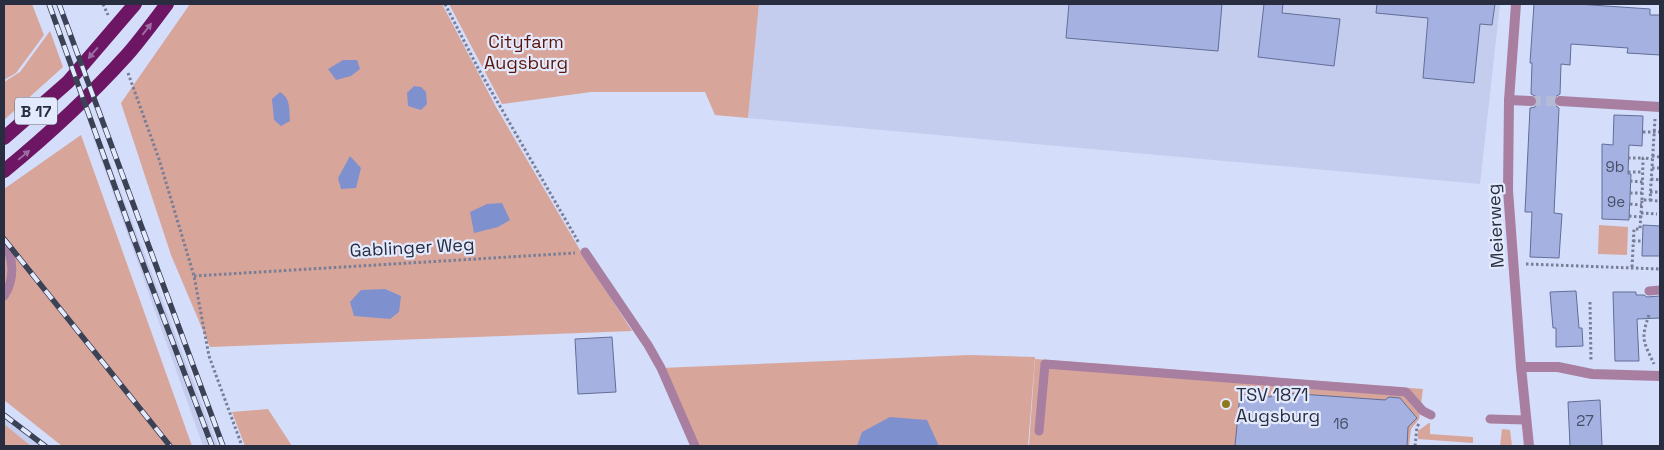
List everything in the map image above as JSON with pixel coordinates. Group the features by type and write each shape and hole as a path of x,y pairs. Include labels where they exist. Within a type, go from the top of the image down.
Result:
{"highway":[{"name":"B 17","path":"4,138 68,82 135,4"},
{"name":"B 17","path":"4,171 77,108 128,54 167,4"}],"street":[{"name":"Meierweg","path":"1516,4 1509,100 1508,190 1520,367 1529,446"},
{"path":"1509,100 1531,101"},
{"path":"1560,101 1658,106"},
{"path":"1520,367 1558,367 1592,374 1660,376"}],"lane":[{"path":"4,242 8,248 13,265 8,289 4,296"},
{"path":"585,252 648,345 661,368 695,446"},
{"path":"1649,290 1660,290"},
{"path":"1039,431 1045,364 1406,392 1429,414"},
{"path":"1490,419 1526,420"}],"path":[{"path":"445,4 479,70 585,252"},
{"path":"1650,200 1654,132 1658,106"},
{"path":"141,109 159,159 194,276 209,356 242,446"},
{"path":"1643,132 1660,132"},
{"path":"1628,158 1660,157"},
{"path":"1632,267 1634,229 1640,229 1643,158"},
{"path":"1652,168 1660,168"},
{"path":"1628,172 1643,172"},
{"path":"1651,179 1660,180"},
{"path":"1630,181 1643,182"},
{"path":"1650,192 1660,192"},
{"path":"1630,193 1642,193"},
{"path":"1642,200 1658,200"},
{"path":"1630,204 1642,205"},
{"path":"1629,216 1657,214"},
{"path":"1633,240 1642,241"},
{"name":"Gablinger Weg","path":"194,276 585,252"},
{"path":"1513,264 1660,268"},
{"path":"1590,302 1592,374"},
{"path":"1649,315 1643,331 1643,340 1660,376"},
{"path":"1415,446 1416,427 1429,414"}],"shaded area":[{"path":"759,4 1500,4 1480,184 748,118"},
{"path":"99,135 218,446 203,446 93,137"},
{"path":"4,416 26,435 41,446 4,446"}],"green space":[{"path":"4,4 32,4 44,35 16,73 4,80"},
{"path":"190,4 442,4 496,107 580,250 632,331 210,347 171,255 121,103"},
{"name":"Cityfarm Augsburg","path":"449,4 759,4 748,118 715,115 705,92 591,92 502,104"},
{"path":"50,31 63,67 4,120 4,82 20,72"},
{"path":"81,135 192,446 62,446 4,400 4,189"},
{"path":"1599,225 1628,227 1627,255 1598,254"},
{"path":"970,355 1035,357 1028,446 695,446 661,368"},
{"name":"TSV 1871 Augsburg","path":"1035,359 1423,389 1419,419 1411,429 1409,446 1029,446"},
{"path":"268,409 292,446 245,446 232,412"},
{"path":"1429,423 1430,434 1473,437 1473,443 1418,439 1418,431"},
{"path":"4,424 31,446 4,446"},
{"path":"1502,429 1510,430 1512,446 1500,446"}],"water":[{"path":"343,60 357,60 360,69 351,76 336,80 328,69"},
{"path":"414,86 421,87 426,92 427,104 421,110 408,106 407,93"},
{"path":"280,92 288,101 290,121 281,126 274,120 272,99"},
{"path":"350,156 361,168 356,188 341,189 338,178"},
{"path":"502,203 510,220 498,227 474,233 470,212 487,204"},
{"path":"385,289 401,296 399,312 390,319 354,316 350,302 361,290"},
{"path":"890,417 927,420 939,446 857,446 862,432"}],"building":[{"path":"1069,4 1222,4 1218,51 1066,38"},
{"path":"1264,4 1283,4 1282,13 1340,19 1334,66 1258,57"},
{"path":"1377,4 1495,4 1492,25 1480,24 1474,83 1423,78 1428,18 1376,13"},
{"path":"1534,4 1577,4 1650,9 1650,15 1660,15 1660,55 1627,53 1628,48 1571,44 1570,65 1561,64 1560,94 1553,101 1559,108 1554,213 1562,214 1559,258 1530,257 1532,212 1525,212 1530,108 1535,107 1538,102 1537,97 1531,94 1532,63 1530,63"},
{"path":"1614,115 1643,116 1642,146 1629,145 1628,174 1631,174 1629,220 1602,219 1602,144 1613,145"},
{"path":"1643,225 1660,226 1660,256 1642,256"},
{"path":"1576,291 1579,328 1582,328 1583,346 1556,347 1556,328 1553,328 1550,292"},
{"path":"1613,292 1636,292 1636,295 1647,297 1660,296 1660,318 1637,319 1639,361 1615,361"},
{"path":"612,337 616,392 578,394 575,339"},
{"path":"1272,392 1385,400 1389,397 1400,398 1417,418 1408,427 1407,446 1235,446 1240,394 1271,397"},
{"path":"1600,400 1602,446 1570,446 1568,402"}],"tunnel":[{"path":"1531,101 1560,101"}],"railway":[{"path":"49,4 133,237 212,446"},
{"path":"59,4 223,446"},
{"path":"4,239 170,446"},
{"path":"4,415 45,446"}],"place":[{"name":"TSV 1871 Augsburg","path":"1226,404"}]}
